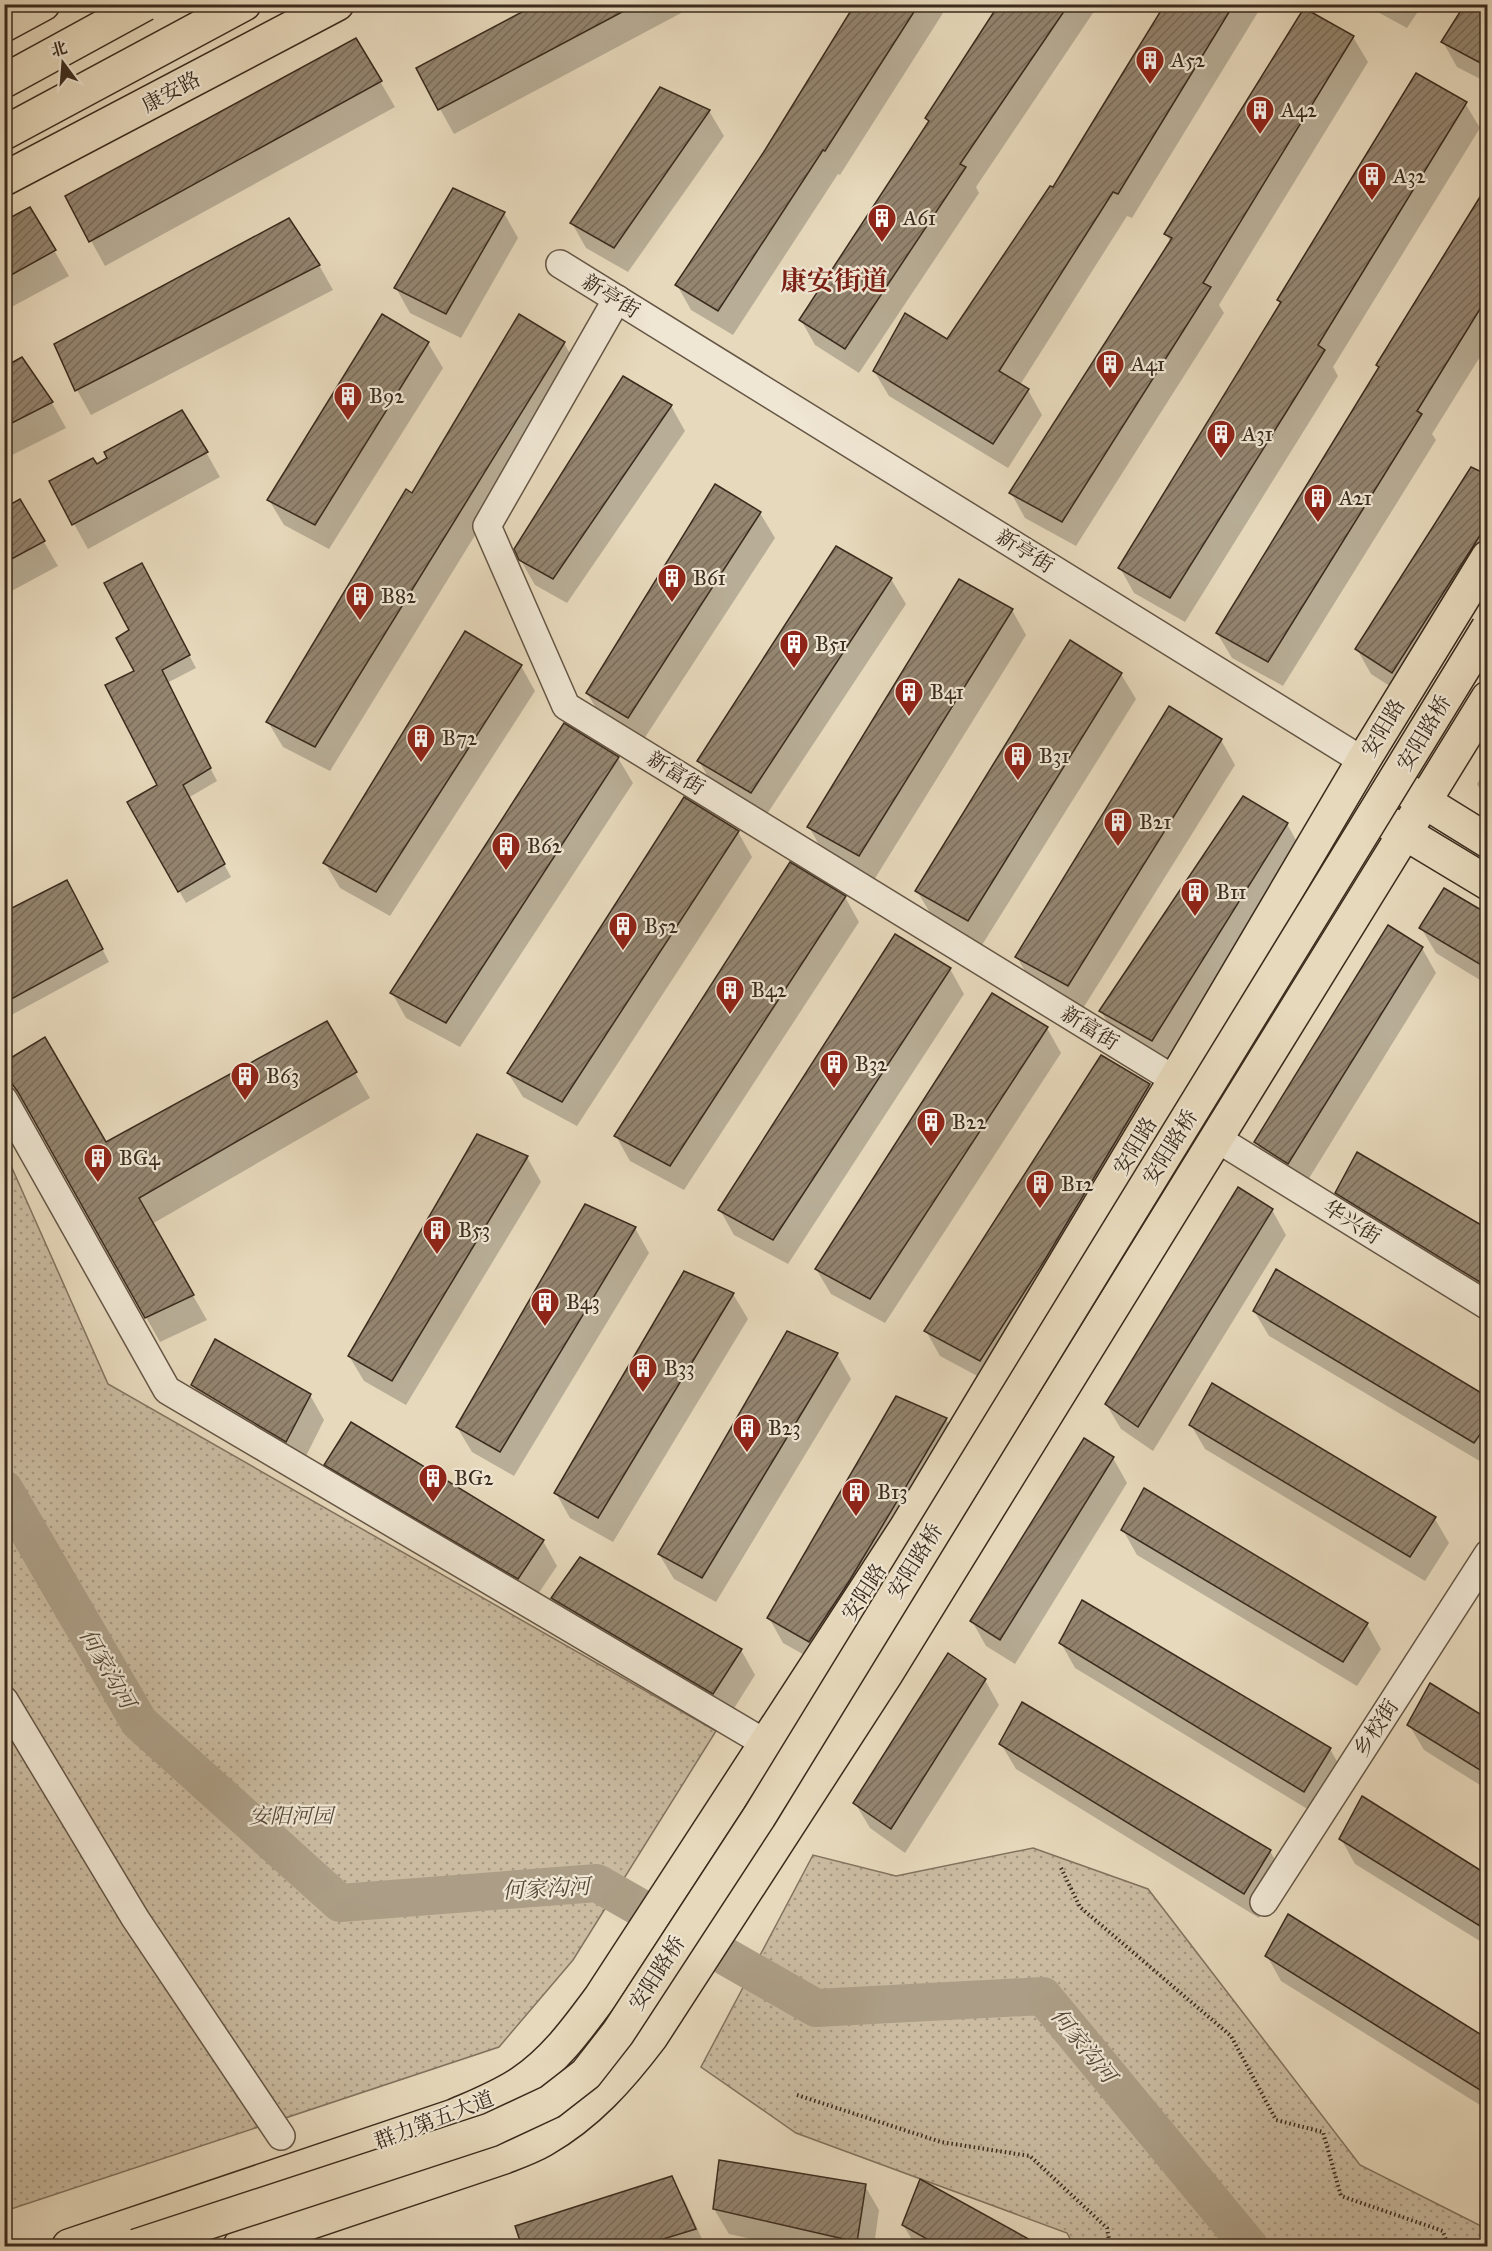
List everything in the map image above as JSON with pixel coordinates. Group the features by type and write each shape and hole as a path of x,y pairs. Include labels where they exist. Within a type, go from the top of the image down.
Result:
{"main road":[{"path":"4,25 43,4"},
{"path":"4,81 146,4"},
{"name":"康安路","path":"4,133 244,4"},
{"name":"康安路","path":"4,179 337,4"},
{"name":"安阳路","path":"715,1820 906,1528 1175,1080 1363,760 1488,557"},
{"name":"安阳路桥","path":"136,2247 490,2130 550,2102 586,2074 618,2033 759,1817 1488,628"},
{"path":"240,2247 504,2157 542,2141 600,2098 627,2068 651,2037 886,1674 1488,698"},
{"name":"新亭街","path":"1363,760 1423,802 1488,841"},
{"path":"1343,794 1403,834 1488,884"},
{"name":"群力第五大道","path":"69,2247 454,2116 522,2083 573,2035 600,1998 715,1820"}],"street":[{"name":"新亭街","path":"560,264 1363,760"},
{"name":"新富街","path":"617,299 487,526 566,706 1175,1080"},
{"path":"4,1100 167,1390 765,1743"},
{"name":"华兴街","path":"1216,1138 1488,1306"},
{"name":"乡校街","path":"1264,1902 1488,1554"},
{"path":"4,1700 135,1918 281,2136"}],"path":[{"path":"1061,1868 1080,1907 1232,2036 1276,2120 1323,2132 1341,2196 1443,2231 1448,2247"},
{"path":"797,2095 941,2142 1030,2156 1107,2228 1110,2247"}],"green space":[{"name":"安阳河园","path":"4,1150 108,1384 716,1731 573,1960 499,2047 5,2211"},
{"path":"1033,1848 1148,1889 1360,2165 1487,2229 1487,2246 1074,2246 1067,2233 796,2133 701,2067 813,1855 896,1876"}],"building":[{"path":"537,4 637,4 438,110 416,68"},
{"path":"855,4 919,4 825,151 823,150 718,311 675,285 765,150"},
{"path":"999,4 1069,4 960,164 966,167 845,349 799,320 929,121 925,118"},
{"path":"1165,4 1234,4 1118,194 1113,192 999,371 1029,389 993,444 873,371 905,313 947,339 1050,186 1053,187"},
{"path":"1465,4 1488,4 1488,67 1441,42"},
{"path":"1304,8 1354,36 1203,283 1211,287 1062,522 1009,493 1172,238 1164,234"},
{"path":"356,38 382,81 89,242 65,196"},
{"path":"1416,73 1467,102 1318,345 1325,350 1170,598 1118,568 1281,302 1277,300"},
{"path":"660,87 710,110 614,248 570,223"},
{"name":"A21","path":"1488,184 1488,296 1417,411 1422,414 1268,662 1216,633 1379,367 1376,365"},
{"path":"453,188 505,212 446,314 394,288"},
{"path":"30,207 56,250 4,279 4,221"},
{"path":"289,218 320,265 75,391 54,344"},
{"name":"B92","path":"382,314 429,342 315,525 267,500"},
{"path":"519,314 565,342 315,747 266,722 406,489 412,493"},
{"path":"22,357 53,402 4,427 4,367"},
{"path":"623,376 672,405 553,579 519,560 514,549"},
{"path":"182,410 208,452 72,525 49,481 93,458 97,464 107,458 104,452"},
{"path":"1471,467 1488,475 1488,523 1392,673 1355,649"},
{"name":"B61","path":"715,484 761,512 628,718 586,693"},
{"path":"20,499 45,541 4,563 4,508"},
{"name":"B51","path":"836,546 892,578 751,793 697,761"},
{"path":"142,563 190,655 162,670 211,768 183,785 225,864 178,892 127,802 157,785 105,685 134,671 116,638 129,630 104,583"},
{"name":"B41","path":"959,579 1013,609 859,856 807,827"},
{"name":"B72","path":"465,631 522,665 376,892 323,863"},
{"name":"B31","path":"1070,640 1122,673 968,921 915,891"},
{"name":"B21","path":"1169,706 1222,739 1068,986 1015,957"},
{"name":"B62","path":"564,723 619,757 446,1023 390,993"},
{"name":"B11","path":"1243,796 1288,823 1152,1041 1099,1011"},
{"name":"B52","path":"684,797 739,831 562,1102 507,1073"},
{"name":"B42","path":"790,862 846,896 670,1166 614,1136"},
{"path":"67,880 103,949 4,1003 4,912"},
{"path":"1444,888 1488,914 1488,969 1419,928"},
{"path":"1388,925 1423,947 1288,1164 1254,1142"},
{"name":"B32","path":"895,934 951,968 773,1240 718,1210"},
{"name":"B22","path":"992,993 1048,1027 870,1299 815,1269"},
{"path":"327,1021 357,1072 139,1198 194,1295 145,1318 18,1092 4,1073 4,1062 45,1037 106,1142"},
{"name":"B12","path":"1101,1055 1150,1084 1043,1263 980,1361 924,1331"},
{"name":"B53","path":"477,1134 528,1156 392,1381 348,1356"},
{"path":"1357,1152 1488,1229 1488,1287 1335,1193"},
{"path":"1238,1187 1273,1209 1138,1427 1105,1404"},
{"name":"B43","path":"585,1204 636,1227 500,1452 456,1427"},
{"path":"1276,1269 1488,1397 1488,1423 1474,1443 1253,1311"},
{"name":"B33","path":"684,1271 734,1293 598,1518 554,1493"},
{"name":"B23","path":"787,1331 838,1353 702,1578 658,1554"},
{"path":"215,1339 311,1394 286,1442 191,1385"},
{"path":"1212,1383 1436,1517 1410,1557 1189,1425"},
{"name":"B13","path":"896,1396 947,1418 848,1583 809,1642 767,1618"},
{"name":"BG2","path":"351,1422 544,1540 518,1579 324,1465"},
{"path":"1084,1438 1114,1457 1000,1640 970,1621"},
{"path":"1144,1488 1368,1623 1343,1662 1121,1530"},
{"path":"580,1557 742,1649 713,1694 551,1598"},
{"path":"1082,1600 1331,1748 1304,1792 1059,1643"},
{"path":"948,1653 986,1679 891,1829 853,1803"},
{"path":"1430,1683 1488,1719 1488,1775 1407,1725"},
{"path":"1022,1702 1271,1850 1244,1894 999,1744"},
{"path":"1362,1796 1488,1875 1488,1931 1339,1839"},
{"path":"1288,1914 1488,2039 1488,2095 1265,1956"},
{"path":"719,2160 866,2184 857,2242 713,2209"},
{"path":"672,2176 696,2229 637,2247 522,2247 515,2226"},
{"path":"920,2179 1043,2247 941,2247 902,2225"}],"waterway":[{"name":"何家沟河","path":"4,1489 139,1722 340,1903 597,1883 816,2008 1043,1996 1249,2246"}],"place":[{"name":"A52","path":"1150,86"},
{"name":"A42","path":"1260,136"},
{"name":"A32","path":"1372,202"},
{"name":"A61","path":"882,244"},
{"name":"A41","path":"1110,390"},
{"name":"B92","path":"348,422"},
{"name":"A31","path":"1221,460"},
{"name":"A21","path":"1318,524"},
{"name":"B61","path":"672,604"},
{"name":"B82","path":"360,622"},
{"name":"B51","path":"794,670"},
{"name":"B41","path":"909,718"},
{"name":"B72","path":"421,764"},
{"name":"B31","path":"1018,782"},
{"name":"B21","path":"1118,848"},
{"name":"B62","path":"506,872"},
{"name":"B11","path":"1195,918"},
{"name":"B52","path":"623,952"},
{"name":"B42","path":"730,1016"},
{"name":"B32","path":"834,1090"},
{"name":"B63","path":"245,1102"},
{"name":"B22","path":"931,1148"},
{"name":"BG4","path":"98,1184"},
{"name":"B12","path":"1040,1210"},
{"name":"B53","path":"437,1256"},
{"name":"B43","path":"545,1328"},
{"name":"B33","path":"643,1394"},
{"name":"B23","path":"747,1454"},
{"name":"BG2","path":"433,1504"},
{"name":"B13","path":"856,1518"}],"district":[{"name":"康安街道","path":"834,281"}]}
